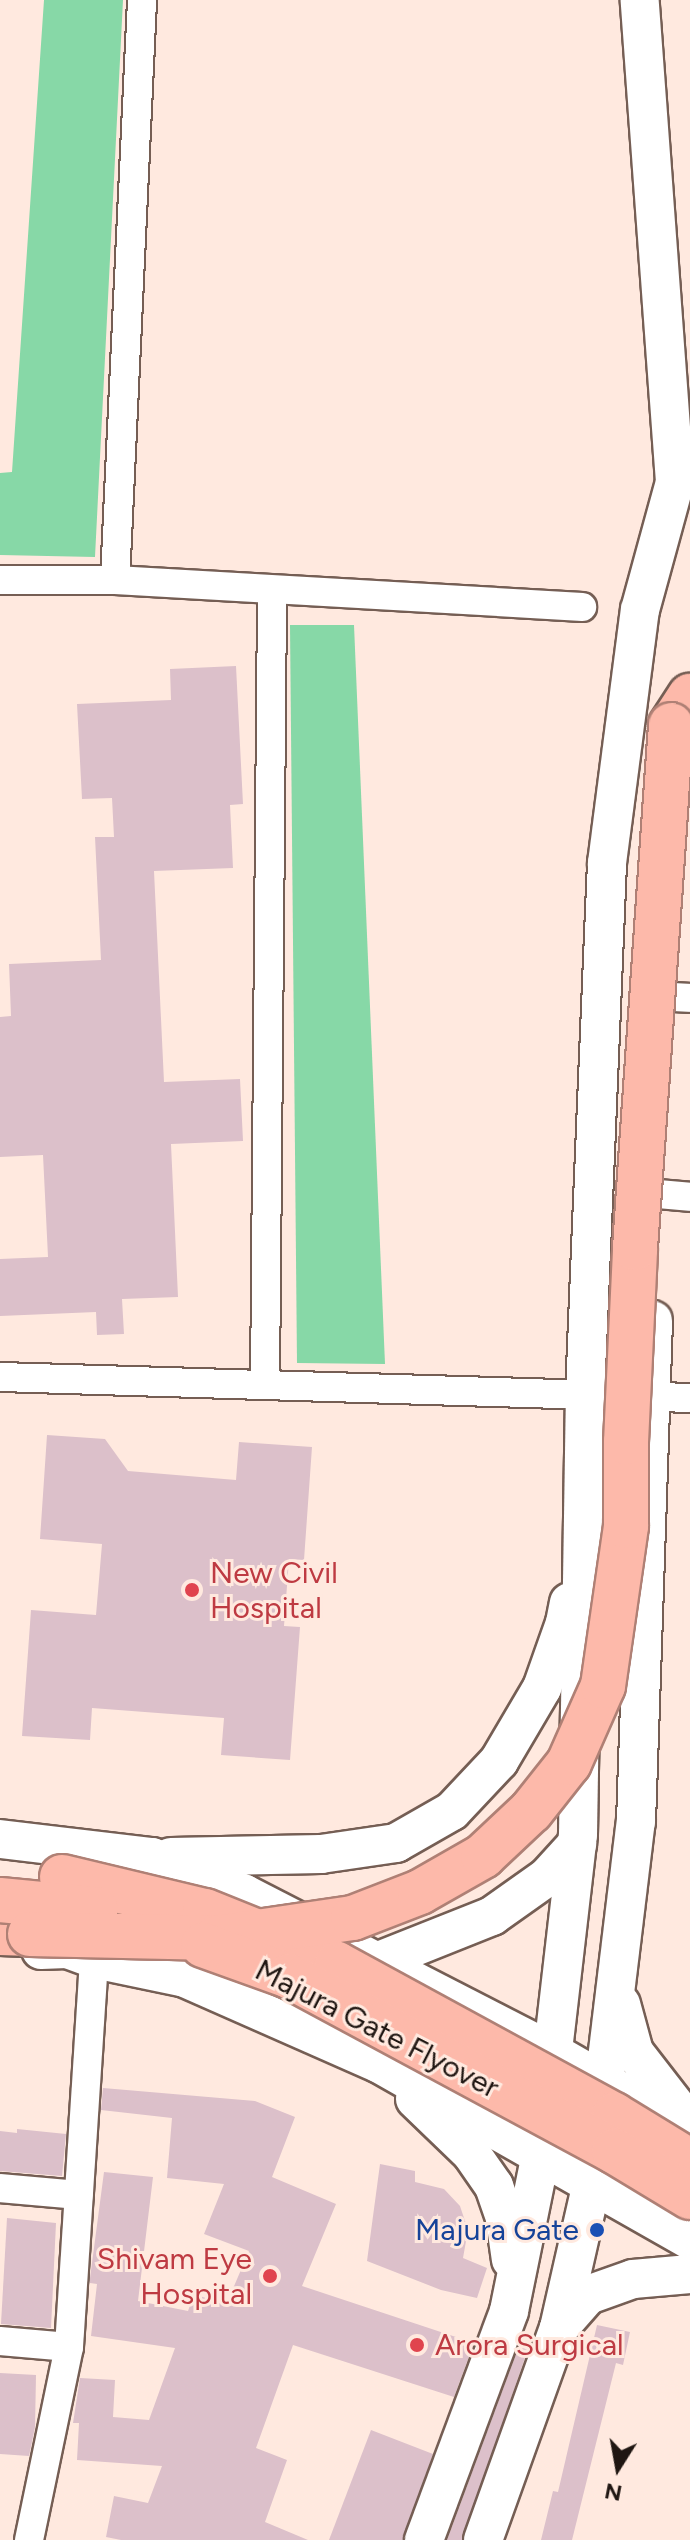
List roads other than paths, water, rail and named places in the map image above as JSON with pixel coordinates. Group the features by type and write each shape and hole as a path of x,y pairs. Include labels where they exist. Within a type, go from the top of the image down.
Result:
{"highway":[{"path":"0,1933 216,1938 353,1918 420,1892 483,1856 531,1811 569,1763 603,1686 626,1526 626,1442 635,1248 684,717"},
{"name":"Majura Gate Flyover","path":"0,1871 63,1877 205,1911 337,1964 614,2115 690,2162"},
{"name":"Majura Gate Flyover","path":"0,1900 106,1910 289,1976 614,2151 690,2197"}],"street":[{"path":"115,580 142,0"},
{"path":"424,2540 509,2311 541,2154 577,1844 585,1394 607,863 640,610 683,483 675,251 640,0"},
{"path":"0,580 115,580 582,607"},
{"path":"265,1385 272,591"},
{"path":"483,2540 559,2328 592,2183 636,1822 650,1396 674,1195 681,998 684,717"},
{"path":"0,1377 690,1398"},
{"path":"0,1839 152,1857 321,1854 396,1843 452,1811 499,1761 542,1688 565,1623 584,1506"},
{"path":"379,1961 492,1916 547,1877 577,1844"},
{"path":"152,1857 245,1894 379,1961 552,2052 690,2131"},
{"path":"0,1950 67,1949 94,1959 185,1978 378,2063 690,2240"},
{"path":"29,2540 69,2347 94,1959"},
{"path":"618,1974 634,2052 682,2106"},
{"path":"378,2063 471,2153 494,2186 505,2218 511,2254 509,2311"},
{"path":"0,2188 79,2195"},
{"path":"559,2328 588,2295 633,2279 690,2274"},
{"path":"0,2341 69,2347"}],"place":[{"name":"New Civil Hospital","path":"192,1590"},
{"name":"Majura Gate","path":"597,2230"},
{"name":"Shivam Eye Hospital","path":"270,2276"},
{"name":"Arora Surgical","path":"417,2345"}]}
